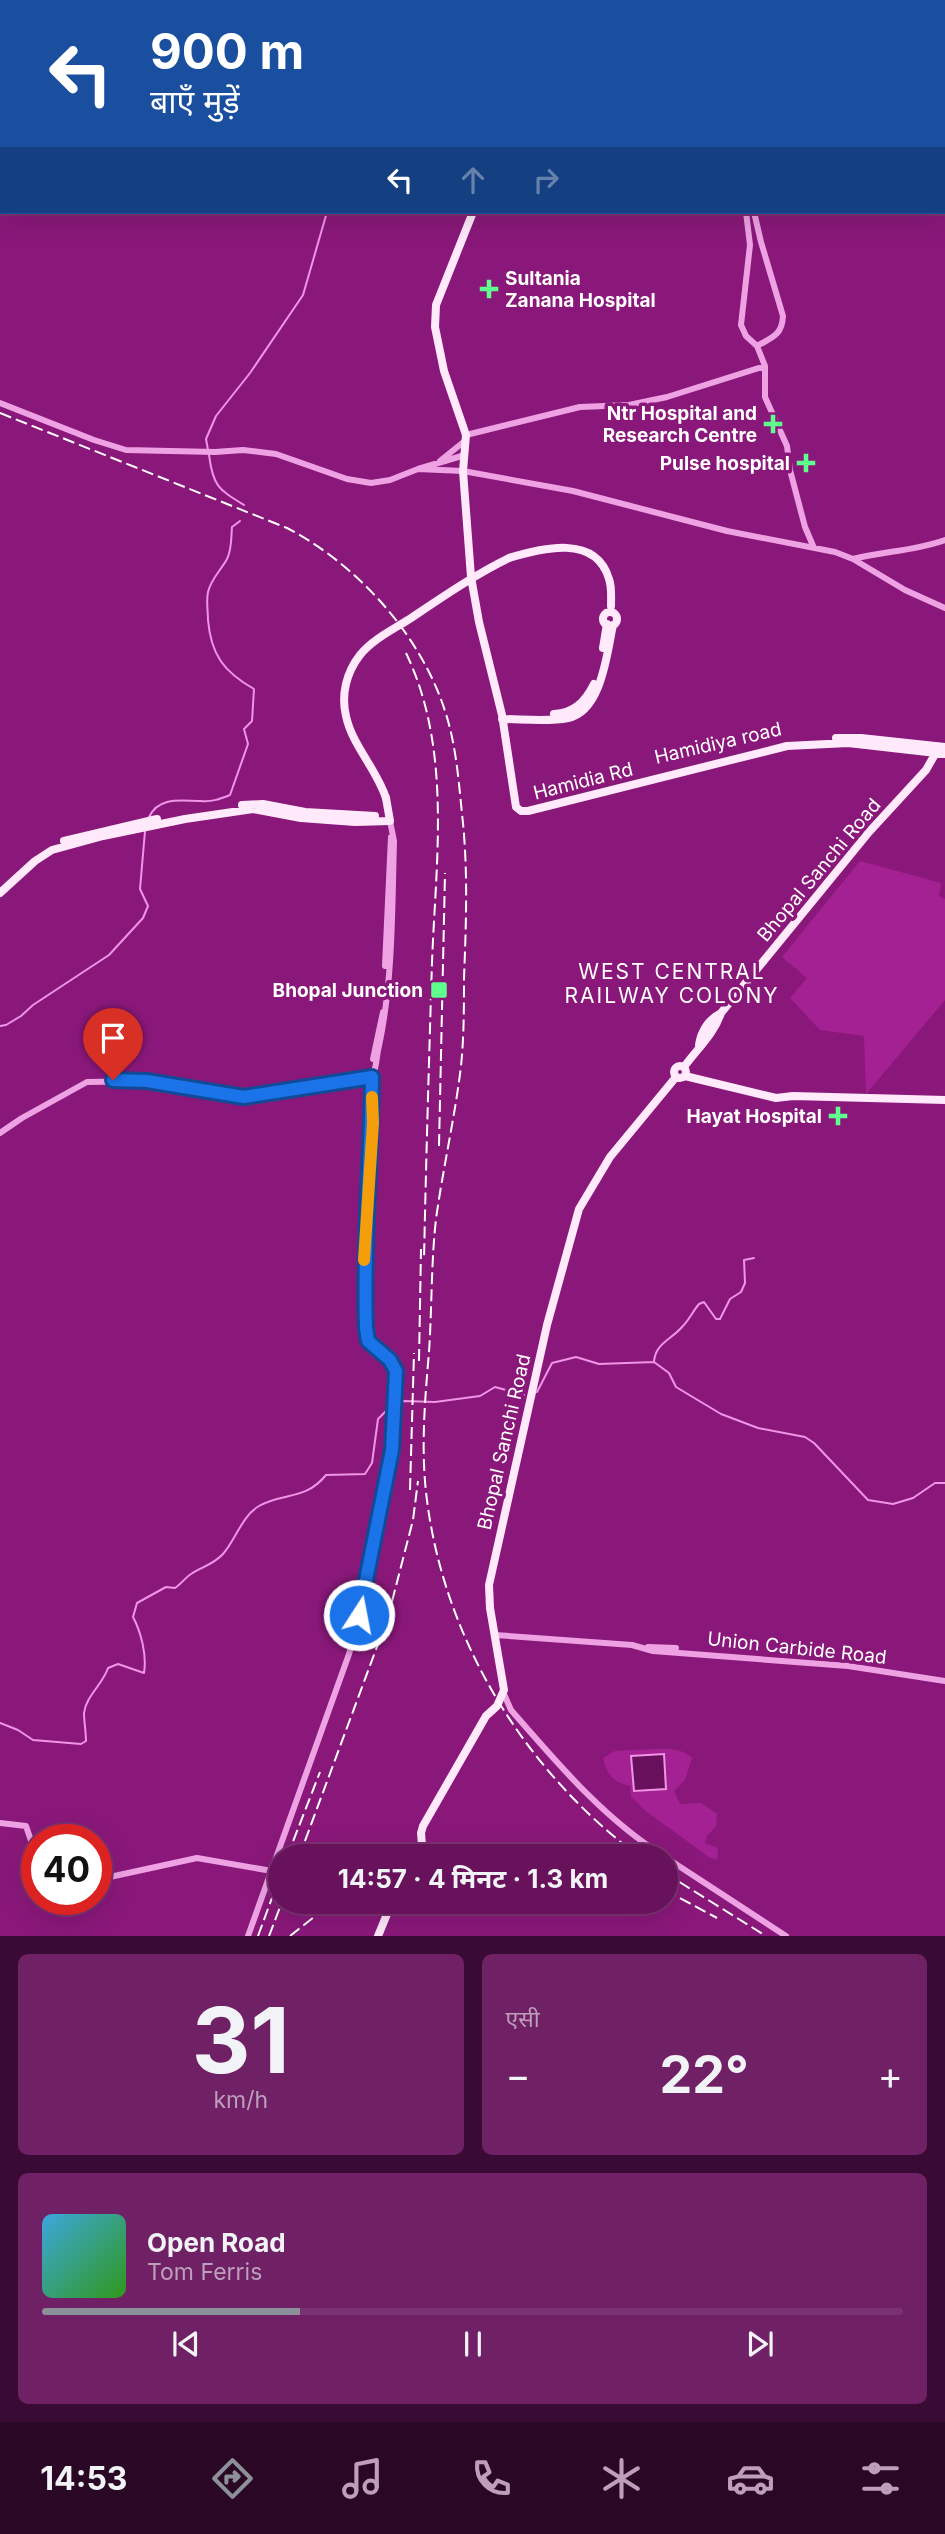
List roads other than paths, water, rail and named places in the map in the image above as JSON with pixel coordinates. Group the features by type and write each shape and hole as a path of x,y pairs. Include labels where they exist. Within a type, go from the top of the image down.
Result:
{"main road":[{"path":"471,214 436,305 435,327 444,371 466,438 463,471 471,577 502,717 515,794"},
{"path":"0,892 35,861 52,850 161,824 253,809 301,818 390,818 376,771 352,735 348,723 344,693 353,667 361,654 380,638 486,569 509,558 538,550 576,548 593,555 605,568 611,584 611,611 604,618 610,624 597,678 583,702 569,715 502,717"},
{"name":"Hamidiya road","path":"515,794 521,806 528,807 739,752 803,740 861,738 939,752"},
{"name":"Bhopal Sanchi Road","path":"504,1694 489,1585 538,1366 579,1209 610,1157 682,1073 699,1045 715,1029 720,1013 869,832 939,752"},
{"name":"Hamidia Rd","path":"515,794 513,798 519,810 528,811 596,791"},
{"path":"0,886 29,859 48,846 123,825 254,803 284,810 355,819"},
{"path":"682,1073 776,1098 945,1102"},
{"path":"424,1844 422,1830 486,1716 497,1706 504,1694"},
{"path":"378,1936 387,1914"}],"street":[{"path":"750,214 750,245 741,325 757,346 765,366 765,397 787,446 790,470 814,548"},
{"path":"751,214 783,316 782,328 776,335 757,346"},
{"path":"439,465 466,438 580,407 628,405 667,397 765,366"},
{"path":"0,403 126,450 243,450 276,454 347,479 371,483 390,480 465,455"},
{"path":"439,465 573,491 727,531 814,548 853,559 905,590 945,608"},
{"path":"853,559 875,553 894,553 945,540"},
{"path":"281,1844 358,1626 392,1450 395,1367 368,1341 364,1263 373,1123 373,1050 383,1011 387,962 392,835 390,818"},
{"path":"0,1133 87,1082 147,1081 244,1097 373,1075"},
{"name":"Union Carbide Road","path":"495,1635 855,1664 945,1679"},
{"path":"504,1694 511,1710 586,1793 645,1844"},
{"path":"0,1824 21,1826"},
{"path":"112,1877 197,1858 268,1870"},
{"path":"678,1865 786,1936"},
{"path":"248,1936 268,1879"}],"waterway":[{"path":"208,450 206,439 216,416 250,373 303,295 326,214"},
{"path":"209,455 212,474 218,486 244,505"},
{"path":"149,817 153,810 165,803 209,801 230,795 248,744 244,729 252,721 254,689 227,669 216,653 210,632 207,602 211,583 229,555 232,527 240,521"},
{"path":"0,1026 21,1016 33,1005 109,955 143,918 148,906 140,889 145,831"},
{"path":"654,1361 661,1345 678,1331 699,1304 704,1302 716,1319 720,1319 730,1299 741,1292 745,1283 744,1260 754,1258"},
{"path":"537,1392 552,1363 576,1357 599,1364 654,1362 669,1373 676,1387 721,1414 758,1428 805,1437 814,1443 868,1500 893,1504 913,1498 935,1483 945,1483"},
{"path":"395,1405 403,1401 435,1402 480,1396 495,1387 524,1395"},
{"path":"0,1723 33,1740 81,1744 86,1741 85,1707 108,1668 118,1664 144,1673 143,1644 133,1617 137,1603 166,1587 175,1588 191,1574 212,1563 228,1548 248,1516 259,1506 302,1493 326,1475 365,1474 372,1463 378,1419 390,1407"}],"railway":[{"path":"0,413 287,528 313,543 362,583 384,606 421,657 435,685 450,727 455,754 465,842 466,900 462,1055 433,1252 424,1422 426,1492 435,1546 450,1598 470,1649 496,1697 526,1742 560,1784 598,1823 624,1844"},
{"path":"406,653 430,727 438,805 424,1260"},
{"path":"439,1146 445,873"},
{"path":"419,1361 421,1249"},
{"path":"410,1490 414,1353"},
{"path":"304,1844 388,1617 413,1520 418,1481"},
{"path":"292,1844 320,1772"},
{"path":"678,1881 766,1936"},
{"path":"678,1897 717,1918"},
{"path":"258,1936 268,1909"},
{"path":"269,1936 277,1914"},
{"path":"290,1936 318,1914"}],"place":[{"name":"Sultania Zanana Hospital","path":"489,289"},
{"name":"Ntr Hospital and Research Centre","path":"773,424"},
{"name":"Pulse hospital","path":"806,463"},
{"name":"Bhopal Junction","path":"439,990"},
{"name":"Hayat Hospital","path":"838,1116"}],"district":[{"name":"WEST CENTRAL RAILWAY COLONY","path":"672,983"}]}
